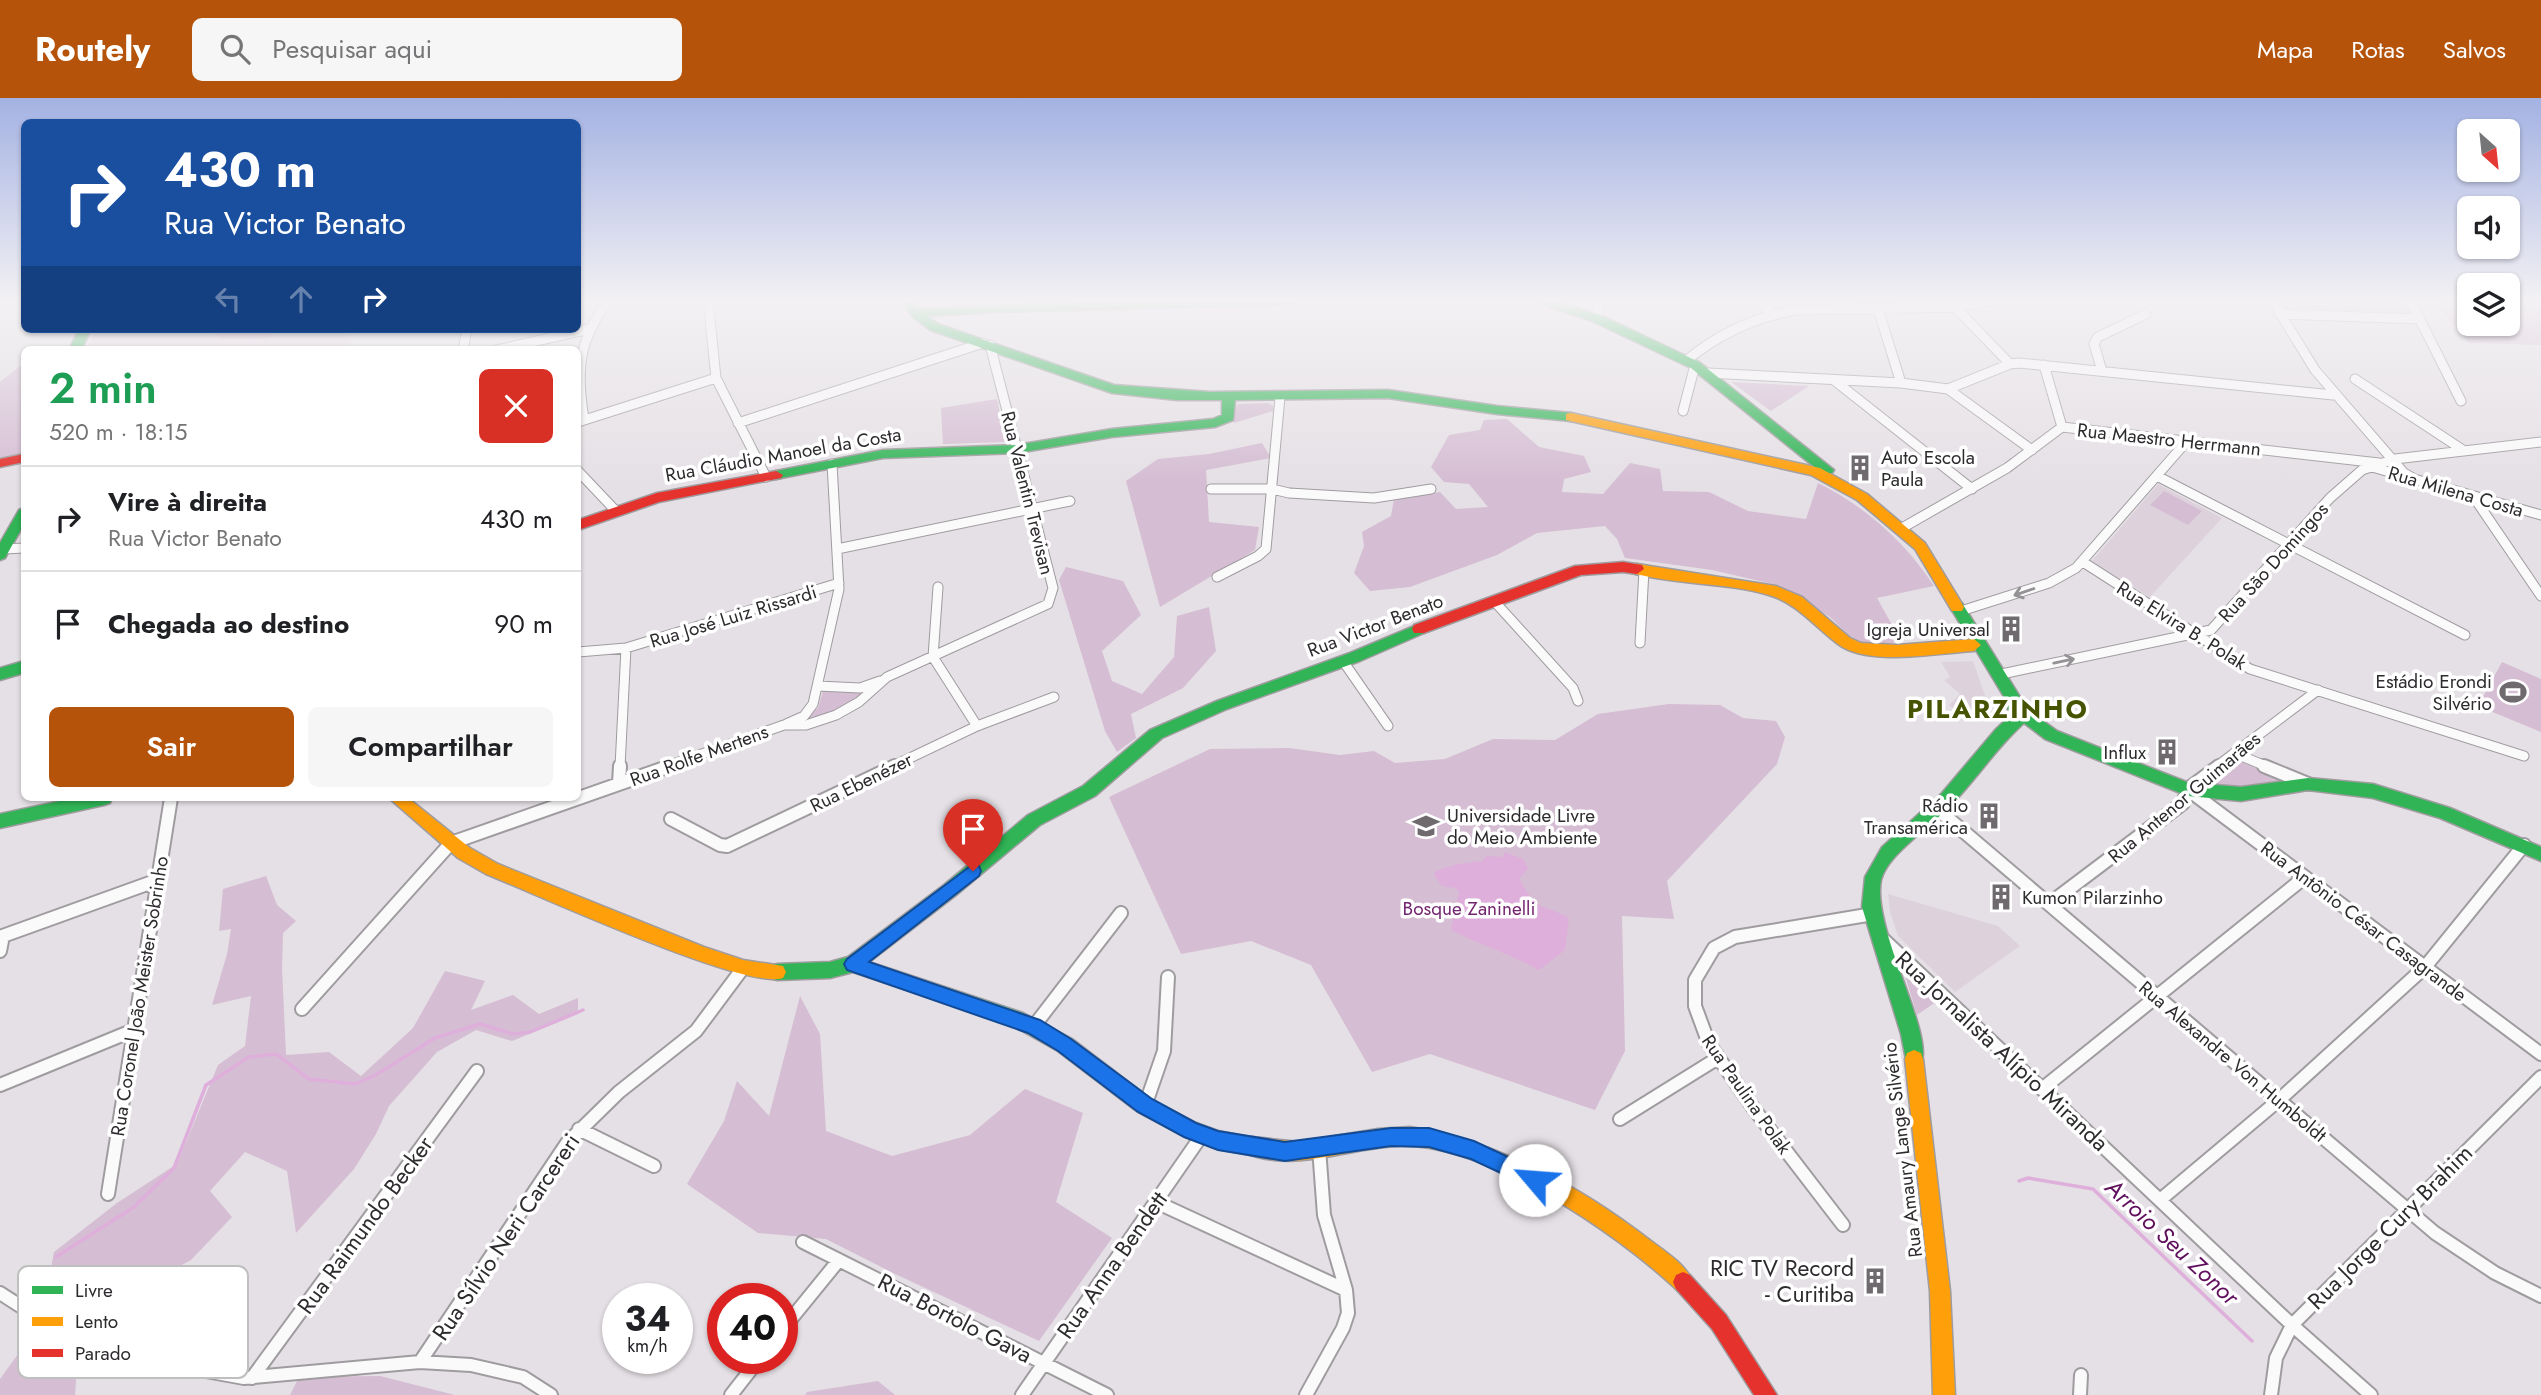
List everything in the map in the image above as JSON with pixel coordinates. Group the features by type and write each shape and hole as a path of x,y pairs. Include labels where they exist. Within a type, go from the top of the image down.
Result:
{"street":[{"path":"714,361 716,378 766,477"},
{"path":"738,423 934,361"},
{"name":"Rua Valentin Trevisan","path":"991,361 1032,507 1052,589 1051,600"},
{"path":"1032,361 1112,389 1137,393 1229,397 1396,395 1504,412 1560,416 1778,462 1823,475 1862,497"},
{"path":"1685,361 1697,366 1902,528 1927,556 2023,714"},
{"path":"1683,411 1697,366 1702,361"},
{"path":"1894,361 1901,383"},
{"path":"2007,361 2010,364"},
{"path":"2099,361 2102,371"},
{"path":"2306,361 2333,395 2395,459 2404,472 2413,478"},
{"path":"2441,361 2461,401"},
{"path":"1948,389 2010,364 2044,365 2333,395"},
{"path":"2044,365 2062,427"},
{"path":"1697,366 1835,381 1901,383 1948,389 2032,450"},
{"path":"581,420 716,378"},
{"path":"2355,379 2463,450"},
{"path":"1835,381 1972,489"},
{"name":"Rua Cláudio Manoel da Costa","path":"581,524 657,498 892,453 1017,449 1102,435 1215,423 1228,417 1229,397"},
{"path":"1217,577 1258,556 1266,549 1280,397"},
{"name":"Rua Maestro Herrmann","path":"1902,528 1972,489 2062,427 2381,463"},
{"path":"1961,611 2049,583 2070,573 2083,562 2187,441"},
{"name":"Rua São Domingos","path":"1997,675 2198,634 2216,626 2330,498 2366,468 2395,459 2541,442"},
{"path":"1805,454 1823,475"},
{"path":"2347,458 2366,468"},
{"path":"0,463 21,459"},
{"path":"784,725 808,712 818,686 839,583 832,464"},
{"name":"Rua Milena Costa","path":"2366,468 2413,478 2541,515"},
{"path":"581,474 616,511"},
{"path":"2157,476 2465,635"},
{"path":"1211,489 1272,489 1289,493 1374,498 1431,489"},
{"path":"2473,496 2541,596"},
{"path":"837,549 1070,501"},
{"path":"2,552 21,518"},
{"path":"2,552 21,549"},
{"name":"Rua Elvira B. Polak","path":"2083,562 2250,669 2524,756"},
{"name":"Rua Victor Benato","path":"853,964 950,890 1034,820 1089,791 1156,734 1222,705 1343,662 1494,601 1580,570 1601,566 1644,570 1743,584 1785,595 1804,606 1844,642 1860,648 1897,651 1974,645"},
{"path":"1640,643 1644,570"},
{"name":"Rua José Luiz Rissardi","path":"581,652 626,648 839,583"},
{"path":"1944,585 2002,693 2042,730 2064,741 2188,789 2241,794 2308,784 2374,791 2444,813 2541,854"},
{"path":"938,587 933,657 977,726"},
{"name":"Rua Rolfe Mertens","path":"581,797 784,725 806,725 836,715 859,702 887,677 1038,611 1051,600"},
{"path":"1494,601 1569,683 1578,701"},
{"path":"1974,645 1997,675"},
{"path":"619,783 626,648"},
{"path":"1343,662 1388,726"},
{"path":"0,674 21,668"},
{"path":"818,686 863,688 887,677"},
{"name":"Rua Antenor Guimarães","path":"2049,904 2183,803 2188,789 2318,690"},
{"name":"Rua Ebenézer","path":"671,820 727,846 977,726 1054,697"},
{"name":"Rua Amaury Lange Silvério","path":"1944,1395 1941,1302 1915,1062 1910,1034 1870,897 1876,869 1896,844 1959,785 1998,735 2023,714"},
{"path":"2234,753 2308,784"},
{"name":"Rua Antônio César Casagrande","path":"2188,789 2541,1054"},
{"path":"0,821 90,801"},
{"name":"Rua Coronel João Meister Sobrinho","path":"108,1194 171,801"},
{"path":"401,801 478,862 701,954 743,968 784,973 830,970 853,964 1034,1026 1065,1045 1145,1106 1202,1135 1271,1151 1319,1148 1391,1137 1429,1138 1474,1150 1558,1192 1626,1235 1679,1278 1719,1322 1766,1395"},
{"name":"Rua Rolfe Mertens","path":"451,843 569,801"},
{"name":"Rua Alexandre Von Humboldt","path":"1936,808 2408,1210 2464,1254 2541,1296"},
{"path":"302,1009 451,843"},
{"path":"2160,1200 2278,1100 2425,967 2524,845"},
{"path":"2042,1089 2305,877"},
{"path":"0,951 2,936 158,880"},
{"path":"1034,1026 1121,913"},
{"name":"Rua Paulina Polak","path":"1843,1225 1718,1058 1704,1034 1694,992 1699,970 1714,948 1724,941 1746,934 1873,914"},
{"name":"Rua Jornalista Alípio Miranda","path":"1880,936 2292,1325 2371,1395"},
{"name":"Rua Sílvio Neri Carcereri","path":"420,1362 555,1159 579,1129 619,1092 696,1031 743,968"},
{"path":"1145,1106 1164,1051 1168,977"},
{"path":"0,1085 134,1030"},
{"path":"1620,1119 1718,1058"},
{"name":"Rua Raimundo Becker","path":"252,1378 477,1071"},
{"name":"Rua Jorge Cury Brahim","path":"2271,1395 2275,1356 2283,1336 2292,1325 2541,1077"},
{"path":"579,1129 654,1166"},
{"name":"Rua Anna Bendett","path":"1022,1395 1202,1135"},
{"path":"1306,1395 1346,1320 1346,1290 1324,1215 1319,1148"},
{"path":"1156,1202 1346,1290"},
{"name":"Rua Bortolo Gava","path":"803,1242 1107,1395"},
{"path":"798,1311 839,1260"},
{"path":"0,1293 18,1305"},
{"path":"248,1377 420,1362 457,1364 496,1370 536,1383 551,1395"},
{"path":"731,1395 747,1374"},
{"path":"2080,1395 2081,1375"}],"shaded area":[{"path":"2158,484 2222,518 2150,597 2092,561"},
{"path":"1973,661 1987,701 1977,718 1966,721 1949,705 1960,694 1944,680 1950,677 1941,662"},
{"path":"1505,852 1523,859 1528,869 1519,878 1530,897 1540,905 1569,918 1565,950 1539,970 1451,930 1459,892 1455,888 1442,886 1434,875 1436,871 1458,864 1482,861 1487,856 1502,857"},
{"path":"1888,894 1998,926 2020,946 1955,992 1898,936 1890,912"}],"green space":[{"path":"21,365 21,457 0,462 0,382"},
{"path":"1731,382 1809,386 1771,411"},
{"path":"997,399 1006,442 943,444 941,408"},
{"path":"1268,403 1273,406 1273,411 1234,423 1238,404"},
{"path":"1507,419 1539,447 1584,456 1591,472 1564,479 1562,492 1603,494 1630,463 1660,469 1663,491 1709,492 1748,511 1806,519 1818,483 1852,503 1883,527 1911,555 1934,586 1877,598 1901,641 1880,646 1856,642 1830,617 1777,585 1712,570 1625,558 1617,539 1605,526 1537,533 1497,555 1410,587 1370,591 1354,573 1364,546 1362,532 1391,516 1394,499 1440,492 1456,509 1488,507 1469,484 1444,482 1431,467 1449,435 1480,430 1484,420"},
{"path":"1262,443 1271,458 1206,470 1209,522 1259,527 1255,550 1160,607 1126,481 1158,459 1209,454"},
{"path":"2164,491 2202,511 2188,525 2150,505"},
{"path":"1066,567 1123,581 1141,615 1102,651 1112,681 1142,694 1174,657 1177,616 1209,607 1216,651 1183,688 1131,714 1136,738 1117,752 1105,731 1059,580"},
{"name":"Estádio Erondi Silvério","path":"2502,662 2541,679 2541,732 2478,706"},
{"path":"872,689 839,709 802,721 818,708 823,691 859,692"},
{"name":"Bosque Zaninelli","path":"1669,704 1720,705 1743,718 1776,721 1785,737 1777,764 1667,881 1674,919 1622,916 1625,1051 1595,1110 1430,1054 1372,1072 1311,965 1251,941 1181,954 1109,797 1210,749 1289,748 1340,755 1374,751 1395,763 1445,759 1493,739 1555,740 1598,714"},
{"path":"2236,760 2286,780 2236,788 2202,786"},
{"path":"266,876 277,905 296,921 283,933 286,1055 329,1052 361,1076 413,1028 445,971 485,981 471,1010 513,995 539,1014 578,998 578,1014 512,1041 476,1030 437,1052 389,1106 376,1134 354,1169 296,1233 287,1171 245,1152 210,1191 232,1217 191,1260 180,1266 51,1266 54,1252 117,1203 177,1164 218,1065 245,1046 251,996 212,1005 227,954 231,929 219,931 223,889"},
{"path":"1903,969 1937,1001 1917,1015"},
{"path":"800,996 820,1034 826,1131 892,1156 970,1135 1025,1089 1083,1113 1056,1202 1112,1238 1039,1341 826,1239 758,1233 687,1184 724,1121 737,1081 769,1116"},
{"path":"18,1354 18,1378 76,1378 75,1395 0,1395 0,1379"},
{"path":"380,1376 455,1395 290,1395 299,1377"},
{"path":"878,1381 895,1395 805,1395 807,1392"}],"waterway":[{"path":"56,1257 134,1207 174,1168 206,1085 249,1057 276,1054 309,1079 355,1084 374,1076 435,1038 480,1024 513,1034 530,1032 583,1010"},
{"name":"Arroio Seu Zonor","path":"2019,1181 2028,1178 2093,1189 2252,1341"}],"traffic: fast":[{"path":"1030,361 1112,389 1145,393 1177,396 1388,394 1497,410 1571,417"},
{"path":"1686,361 1695,365 1827,470"},
{"path":"776,475 883,454 1017,449 1112,433 1215,423 1228,417 1229,397"},
{"path":"0,555 21,518"},
{"path":"1957,607 2023,714"},
{"path":"853,964 950,890 1034,820 1089,791 1156,734 1222,705 1355,657 1419,629"},
{"path":"0,674 21,668"},
{"path":"2015,708 2051,735 2188,789 2241,794 2308,784 2373,791 2444,813 2541,854"},
{"path":"1914,1059 1910,1034 1871,907 1873,877 1888,852 1948,798 2002,733 2023,714"},
{"path":"0,821 90,801"},
{"path":"777,972 830,970 853,964 1017,1019 1065,1045 1145,1106 1191,1130 1218,1140 1252,1146"}],"traffic: slow":[{"path":"1571,417 1815,471 1862,497 1920,546 1957,607"},
{"path":"1637,569 1771,590 1797,601 1845,642 1860,648 1897,651 1974,645"},
{"path":"401,801 464,853 492,869 701,954 743,968 777,972"},
{"path":"1914,1059 1940,1291 1944,1395"},
{"path":"1252,1146 1299,1151 1378,1138 1410,1136 1441,1141 1476,1152 1515,1169 1594,1213 1660,1260 1683,1282"}],"traffic: jam":[{"path":"0,463 21,459"},
{"path":"581,524 657,498 776,475"},
{"path":"1419,629 1580,570 1623,567 1637,569"},
{"path":"1683,1282 1719,1322 1766,1395"}],"place":[{"name":"Auto Escola Paula","path":"1860,468"},
{"name":"Igreja Universal","path":"2011,629"},
{"name":"Estádio Erondi Silvério","path":"2513,692"},
{"name":"Influx","path":"2167,752"},
{"name":"Rádio Transamérica","path":"1989,816"},
{"name":"Universidade Livre do Meio Ambiente","path":"1426,826"},
{"name":"Kumon Pilarzinho","path":"2001,897"},
{"name":"RIC TV Record - Curitiba","path":"1875,1281"}],"district":[{"name":"PILARZINHO","path":"1998,709"}],"route":[{"path":"973,871 853,964 1034,1026 1065,1045 1145,1106 1202,1135 1256,1149 1285,1152 1391,1137 1429,1138 1474,1150 1535,1180"}]}
